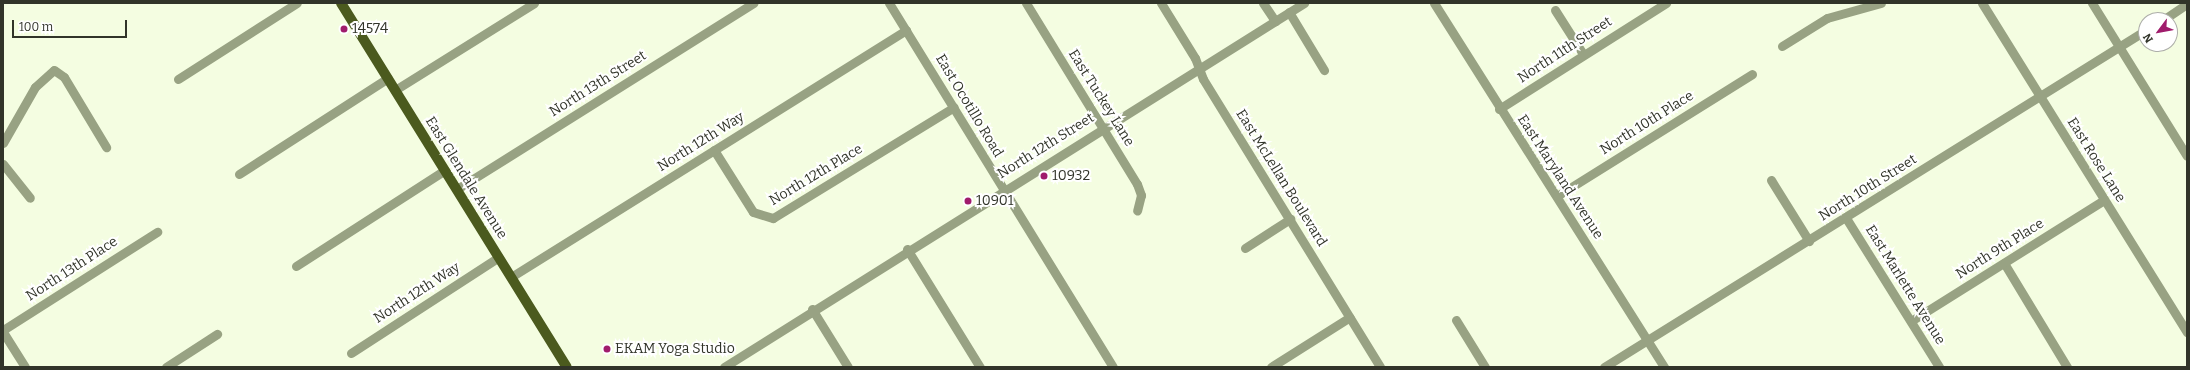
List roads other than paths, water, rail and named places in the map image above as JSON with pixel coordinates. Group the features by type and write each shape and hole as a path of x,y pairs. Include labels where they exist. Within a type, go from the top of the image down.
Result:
{"main road":[{"name":"East Glendale Avenue","path":"341,3 567,367"}],"street":[{"path":"178,79 297,3"},
{"path":"395,90 534,3"},
{"name":"North 13th Street","path":"457,189 754,3"},
{"name":"East Ocotillo Road","path":"889,3 1113,367"},
{"name":"East Tuckey Lane","path":"1026,3 1137,184 1141,195 1136,211"},
{"name":"East McLellan Boulevard","path":"1161,3 1380,367"},
{"path":"1263,3 1274,21"},
{"name":"North 12th Street","path":"724,367 812,309 1304,3"},
{"name":"East Maryland Avenue","path":"1434,3 1499,109 1557,196 1664,367"},
{"path":"1782,46 1827,18 1881,3"},
{"name":"East Rose Lane","path":"1982,3 2187,332"},
{"path":"2092,3 2187,156"},
{"name":"North 11th Street","path":"1499,109 1661,4"},
{"path":"2175,12 2187,4"},
{"path":"1555,10 1583,54"},
{"path":"1289,12 1324,70"},
{"name":"North 12th Way","path":"511,277 906,30"},
{"name":"North 10th Street","path":"1604,367 2040,98 2138,35"},
{"path":"3,143 35,87 54,70 64,77 106,147"},
{"name":"North 10th Place","path":"1557,196 1752,74"},
{"path":"239,174 388,78"},
{"name":"North 12th Place","path":"714,150 753,212 773,218 954,107"},
{"path":"3,164 30,198"},
{"path":"296,266 445,170"},
{"path":"1771,180 1809,240"},
{"name":"North 9th Place","path":"1911,321 2104,200"},
{"name":"East Marlette Avenue","path":"1846,218 1939,367"},
{"path":"1245,248 1290,219"},
{"name":"North 13th Place","path":"3,331 157,232"},
{"path":"908,249 980,367"},
{"name":"North 12th Way","path":"351,353 499,257"},
{"path":"2004,263 2067,367"},
{"path":"812,309 848,367"},
{"path":"1270,367 1350,317"},
{"path":"1456,320 1486,367"},
{"path":"3,331 25,367"},
{"path":"166,367 217,334"}],"place":[{"name":"14574","path":"344,29"},
{"name":"10932","path":"1044,176"},
{"name":"10901","path":"968,201"},
{"name":"EKAM Yoga Studio","path":"607,349"}]}
